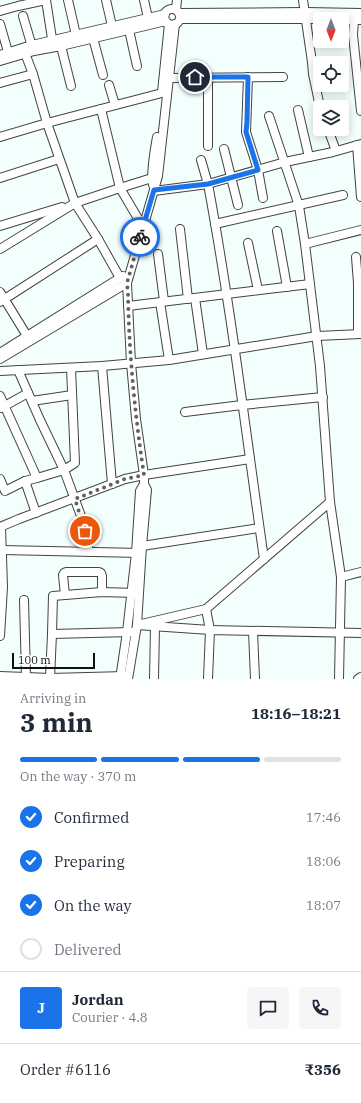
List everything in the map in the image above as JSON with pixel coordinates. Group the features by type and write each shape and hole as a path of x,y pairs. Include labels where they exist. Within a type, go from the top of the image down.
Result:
{"street":[{"path":"0,12 17,3 46,0 56,45 71,86"},
{"path":"68,0 76,35"},
{"path":"106,0 112,26"},
{"path":"144,0 148,18"},
{"path":"155,177 169,78 172,0"},
{"path":"0,676 26,678 124,678 133,630 135,593 147,490 144,484 136,419 131,363 127,283 157,182 155,177 162,93 172,17 177,0"},
{"path":"303,0 313,74 319,100"},
{"path":"56,45 76,35 148,18 305,16 361,13"},
{"path":"23,16 33,48"},
{"path":"305,16 313,18"},
{"path":"0,61 33,48 56,45 129,30 172,17"},
{"path":"358,20 357,39 361,111"},
{"path":"0,24 4,54 24,51"},
{"path":"129,30 137,66"},
{"path":"93,38 103,75"},
{"path":"24,51 33,74 47,123 75,203 98,239 120,278"},
{"path":"0,83 33,74"},
{"path":"208,77 208,146"},
{"path":"248,77 246,132 258,170 263,198"},
{"path":"169,78 283,77"},
{"path":"109,85 115,105"},
{"path":"0,137 162,93"},
{"path":"101,109 120,188 143,227"},
{"path":"298,110 309,157"},
{"path":"269,116 300,206 317,336 323,397 330,502 341,577 339,679"},
{"path":"331,136 336,151"},
{"path":"154,189 208,184 285,162 359,145 361,197"},
{"path":"224,149 238,205"},
{"path":"0,178 59,159"},
{"path":"201,160 208,184 215,224 264,559"},
{"path":"0,226 155,177"},
{"path":"215,224 300,206 343,195"},
{"path":"0,249 75,203"},
{"path":"180,229 203,354"},
{"path":"305,244 361,230"},
{"path":"277,231 287,287"},
{"path":"28,339 1,298 98,239"},
{"path":"248,243 258,290"},
{"path":"158,254 169,360"},
{"path":"0,371 102,366 169,360 317,336 359,334 359,283 356,257"},
{"path":"0,359 131,271"},
{"path":"0,352 28,339 127,283"},
{"path":"128,306 310,284"},
{"path":"102,366 112,484"},
{"path":"0,479 2,492 25,482 64,470 75,463 71,368"},
{"path":"18,370 64,470 84,524 89,552"},
{"path":"2,407 28,393"},
{"path":"32,401 72,395"},
{"path":"0,396 2,407 37,478"},
{"path":"186,412 323,397"},
{"path":"0,636 3,587 1,527 125,479 250,459"},
{"path":"25,482 36,513"},
{"path":"133,630 206,609 330,502"},
{"path":"2,550 89,552 140,550 259,528"},
{"path":"65,595 63,575 66,572 100,572 102,576 102,592"},
{"path":"341,577 361,572"},
{"path":"50,678 53,596 102,592 135,593"},
{"path":"133,630 135,593"},
{"path":"24,600 26,678"},
{"path":"206,609 210,630 208,679"},
{"path":"52,634 133,630 155,626 210,630 361,633"},
{"path":"154,679 155,626"},
{"path":"253,631 255,679"}],"way so far":[{"path":"85,531 82,516 75,499 125,479 144,475 132,377 127,283 140,237"}],"route":[{"path":"140,237 154,190 208,184 258,170 246,132 248,77 195,77"}]}
